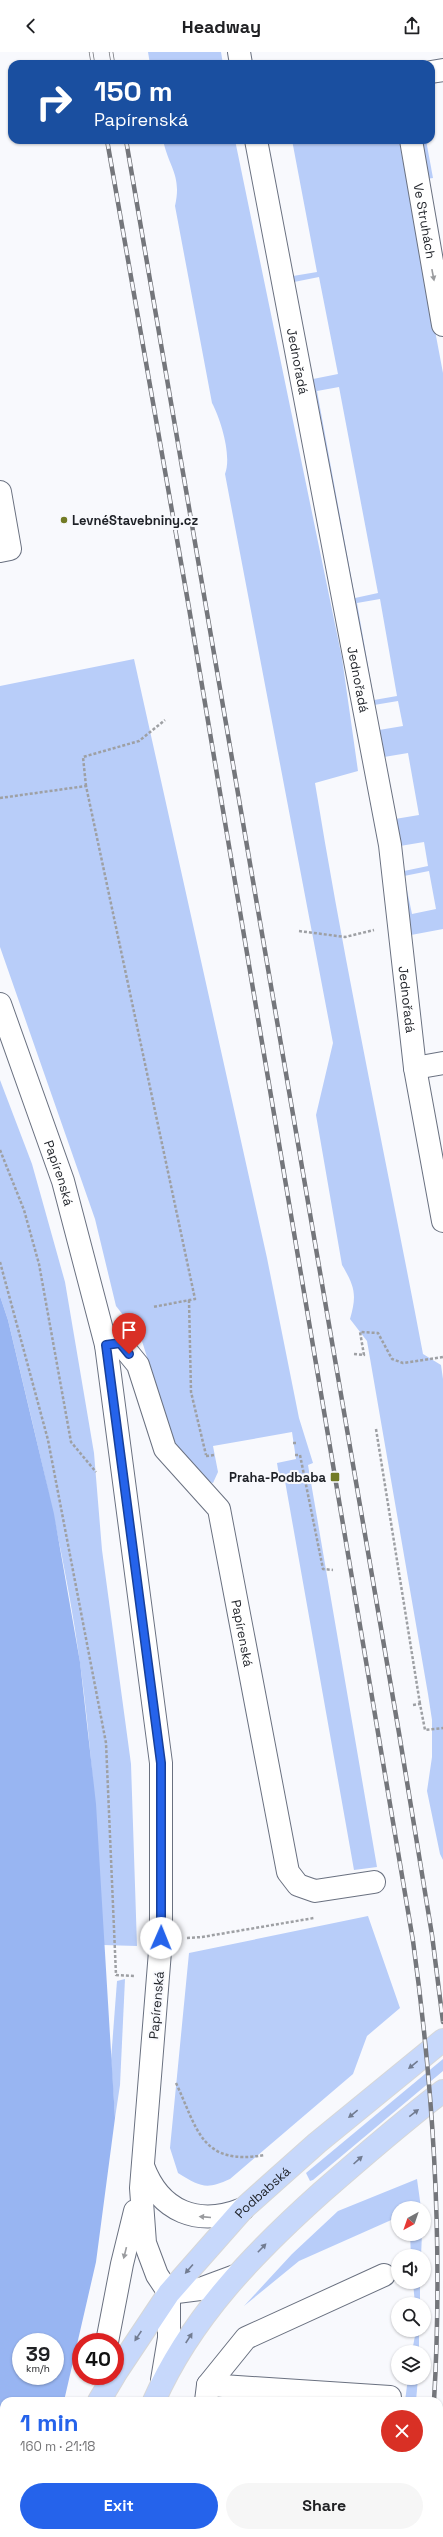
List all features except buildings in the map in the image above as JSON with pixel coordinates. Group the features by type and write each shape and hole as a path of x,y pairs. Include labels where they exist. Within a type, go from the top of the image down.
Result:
{"main road":[{"name":"Podbabská","path":"124,2360 168,2293 243,2209 317,2143 443,2040"},
{"path":"158,2392 196,2327 236,2276 276,2233 380,2140 443,2090"},
{"name":"Podbabská","path":"101,2397 108,2385"}],"street":[{"name":"Jednořadá","path":"257,144 388,837 415,1068 443,1221"},
{"name":"Ve Struhách","path":"412,144 443,325"},
{"path":"0,492 10,549 0,551"},
{"name":"Papírenská","path":"0,1004 63,1181 106,1345 161,1763 161,1938 141,2188 145,2244 157,2275 168,2293"},
{"path":"415,1068 443,1063"},
{"name":"Papírenská","path":"106,1345 120,1343 138,1365 165,1449 219,1509 288,1872 298,1885 315,1891 374,1882"},
{"path":"142,2164 156,2193 168,2204 182,2211 213,2217 243,2209"},
{"name":"Papírenská","path":"109,2333 122,2264 141,2188"},
{"path":"207,2393 246,2338 384,2275"},
{"path":"158,2392 169,2338 168,2293 200,2288 236,2276"},
{"path":"99,2397 101,2385"},
{"path":"207,2393 390,2397"}],"path":[{"path":"153,1307 194,1299 86,786 83,757 139,741 165,720"},
{"path":"0,798 86,786"},
{"path":"299,931 345,936 399,925"},
{"path":"0,1150 24,1210 39,1264 72,1442 99,1476"},
{"path":"0,1262 48,1440 106,1743 116,1975 140,1976"},
{"path":"189,1300 191,1392 207,1456"},
{"path":"354,1354 364,1355 360,1332 378,1333 392,1359 403,1363 443,1357"},
{"path":"376,1429 425,1730 443,1728"},
{"path":"293,1443 298,1443"},
{"path":"295,1455 300,1455 323,1569 333,1570"},
{"path":"413,1705 420,1704"},
{"path":"161,1938 202,1937 317,1917"},
{"path":"174,2079 190,2118 201,2137 211,2148 229,2156 249,2158 267,2154"}],"shaded area":[{"path":"148,52 221,52 222,60 149,60"},
{"path":"164,144 236,144 342,658 358,771 315,783 353,998 423,1354 441,1365 443,1379 443,1860 440,1854 427,1791 432,1757 432,1720 428,1694 367,1341 350,1319 354,1304 354,1291 350,1279 342,1265 316,1115 333,1043 225,474 227,466 226,448 222,428 212,403 175,206 177,195 176,179"},
{"path":"293,144 400,144 443,373 443,929 411,935 313,379 338,374 319,277 294,282 293,276 317,272","holes":["339,387 378,593 355,598 317,391","380,599 397,696 374,700 357,603","398,701 403,726 379,730 374,705","408,753 419,815 395,819 384,757","424,842 428,866 404,871 400,846","429,871 436,909 412,914 404,876"]},
{"path":"420,144 427,144 433,178 426,179"},
{"path":"134,659 267,1258 299,1418 313,1463 308,1465 377,1867 354,1870 285,1481 280,1482 277,1463 296,1459 292,1432 213,1446 218,1472 213,1483 203,1480 179,1458 141,1338 116,1306 95,1219 0,947 0,686"},
{"path":"0,1080 32,1164 65,1282 94,1453 102,1550 131,1764 137,1946 103,1945 92,1768 80,1663 66,1576 48,1491 8,1320 0,1296"},
{"path":"0,1296 8,1320 54,1514 80,1662 96,1804 115,2118 96,2262 80,2333 72,2333 72,2366 65,2397 0,2397"},
{"path":"368,1916 400,2008 367,2036 353,2074 230,2179 209,2186 198,2184 178,2173 170,2148 189,1953"},
{"path":"125,1979 120,2085 115,2118 111,2060 117,1981"},
{"path":"443,2059 443,2071 310,2181 306,2173"},
{"path":"417,2179 420,2201 391,2201 391,2220 299,2261 244,2306 292,2254 338,2211"},
{"path":"410,2241 422,2241 421,2249 411,2249"},
{"path":"414,2289 420,2289 420,2297 414,2297"},
{"path":"415,2337 419,2337 419,2345 413,2345"},
{"path":"407,2385 417,2385 416,2397 406,2397"}],"railway":[{"path":"91,52 92,60"},
{"path":"111,52 112,60"},
{"path":"108,144 189,608 413,1941 426,2055 435,2171 437,2228 437,2344 434,2397"},
{"path":"127,144 399,1733 432,1935 443,2022"}],"place":[{"name":"LevnéStavebniny.cz","path":"64,520"},
{"name":"Praha-Podbaba","path":"335,1477"}],"route":[{"path":"129,1354 120,1343 106,1345 161,1763 161,1938"}]}
